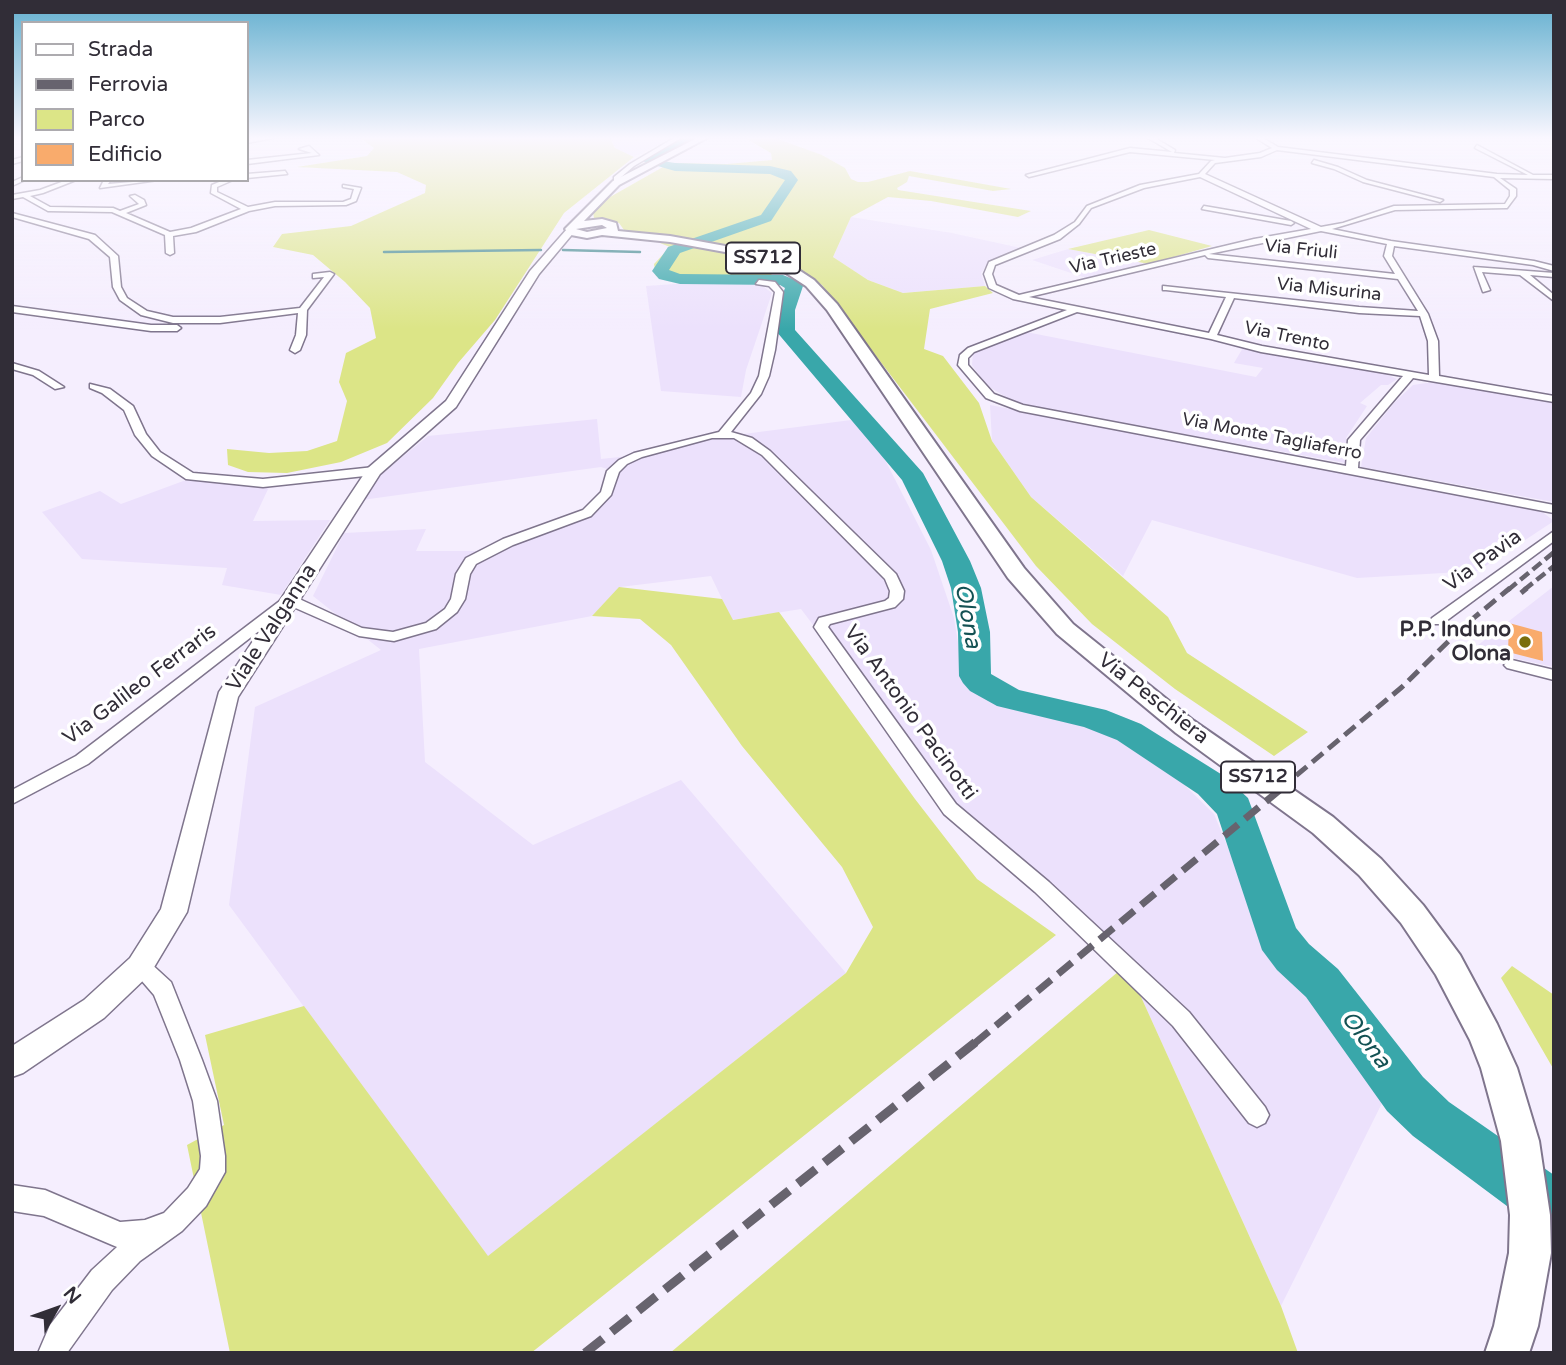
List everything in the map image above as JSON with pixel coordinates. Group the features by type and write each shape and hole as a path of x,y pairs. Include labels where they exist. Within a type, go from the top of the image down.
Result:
{"main road":[{"name":"Viale Valganna","path":"12,1063 94,1009 140,966 174,912 226,698 374,471 451,404 522,290 561,239 577,227 599,202"},
{"path":"593,222 610,224 610,231 577,227 593,222"},
{"name":"Via Peschiera","path":"610,231 728,248 784,266 815,287 1016,573 1065,629 1175,719 1332,832 1370,867 1412,914 1448,965 1485,1035 1520,1141 1528,1192 1530,1253 1516,1326 1507,1353"}],"street":[{"path":"35,202 48,209 77,211 107,208 169,234 193,230 247,209 275,204 344,204 350,202"},
{"path":"120,213 143,205 142,202"},
{"path":"232,202 247,209"},
{"path":"1016,297 992,286 988,274 992,264 1056,237 1077,223 1089,207 1102,202"},
{"path":"1257,202 1315,228 1391,243 1534,263 1554,269"},
{"path":"1444,202 1447,205"},
{"name":"Via Trieste","path":"1016,297 1315,228 1344,225 1394,208 1447,205 1500,207 1510,202"},
{"path":"1203,208 1304,224"},
{"path":"12,215 92,237 114,256 117,287 124,300 144,313 173,320 234,319"},
{"path":"169,234 170,253"},
{"path":"1391,243 1388,256 1424,315 1433,341 1434,380"},
{"name":"Via Friuli","path":"1197,255 1401,277"},
{"path":"1534,263 1554,256"},
{"path":"1486,290 1477,269 1554,275"},
{"path":"295,350 301,335 303,310 330,274 316,276"},
{"path":"1523,274 1554,299"},
{"path":"290,600 359,632 394,637 431,626 450,612 458,599 463,574 471,561 508,542 587,513 600,503 607,492 613,471 623,462 638,455 724,433 756,394 771,350 779,292 772,284 759,282"},
{"name":"Via Misurina","path":"1166,288 1424,315"},
{"path":"1212,336 1231,295"},
{"name":"Via Trento","path":"1016,297 1212,336 1261,349 1554,399"},
{"path":"12,303 59,309"},
{"path":"12,309 151,328 193,328 234,319 303,310"},
{"name":"Via Monte Tagliaferro","path":"1074,310 978,346 965,354 962,365 986,392 1003,402 1029,410 1554,509"},
{"path":"12,366 36,373 59,387"},
{"path":"1352,470 1354,440 1409,376"},
{"path":"94,386 106,391 129,408 141,435 156,454 190,476 263,482 374,471"},
{"name":"Via Antonio Pacinotti","path":"724,433 748,440 766,453 891,577 897,591 896,599 890,604 824,621 821,628 950,808 1042,887 1181,1019 1257,1115"},
{"name":"Via Pavia","path":"1437,621 1554,535"},
{"name":"Via Galileo Ferraris","path":"12,798 82,760 290,600"},
{"path":"1512,665 1554,674"},
{"path":"52,1353 60,1335 102,1280 131,1252 173,1222 198,1197 212,1172 214,1156 205,1101 191,1060 163,989 140,966"},
{"path":"12,1198 45,1203 120,1235 145,1233 173,1222"}],"shaded area":[{"path":"851,217 952,233 1021,248 988,263 981,273 985,286 903,293 868,280 833,257"},
{"path":"1068,249 1149,264 1089,279 1032,260"},
{"path":"703,282 760,284 772,293 746,370 741,397 661,391 646,286"},
{"path":"1026,332 1256,377 1263,368 1234,363 1244,346 1386,374 1397,379 1388,385 1381,385 1360,403 1367,406 1346,438 1346,463 1038,408 1011,400 986,385 972,365 973,352"},
{"path":"1433,382 1554,401 1554,502 1361,467 1366,438 1394,403 1413,385"},
{"path":"990,405 1541,511 1554,521 1478,571 1357,578 1152,520 1123,576 1031,497 992,441"},
{"path":"597,419 601,459 638,455 712,435 736,435 851,420 880,450 931,550 954,618 963,674 1002,703 1098,730 1158,759 1214,814 1266,938 1387,1093 1281,1306 1137,988 952,808 801,609 732,620 711,576 620,587 592,616 419,649 425,762 533,845 681,780 846,973 488,1257 229,905 255,707 381,650 313,596 344,533 426,529 416,551 488,551 600,503 613,471 601,467 362,500 373,481 428,436"},
{"path":"186,480 270,485 253,521 330,520 281,595 222,585 227,568 82,559 42,512 100,491 121,504"},
{"path":"1554,586 1554,667 1473,649"}],"green space":[{"path":"405,202 578,202 564,213 495,320 458,363 433,398 387,443 341,462 287,473 248,472 228,465 227,449 269,453 307,451 337,441 347,401 339,382 346,353 376,338 370,308 313,255 273,247 282,234 351,226"},
{"path":"602,202 879,202 851,217 833,257 868,280 903,293 985,286 993,293 930,309 924,349 943,356 979,403 992,441 1031,497 1168,617 1187,653 1308,732 1274,756 1175,689 1092,624 1036,566 822,285 795,267 768,256 774,271 766,282 690,280 656,276 654,264 670,247 660,243 660,235 624,230 619,223 594,218 593,212"},
{"path":"935,202 972,202 1031,211 1018,217"},
{"path":"1149,230 1212,246 1149,264 1068,249"},
{"path":"619,587 722,599 733,620 779,612 915,799 977,879 1056,935 531,1353 230,1353 187,1145 224,1125 205,1035 304,1006 488,1256 846,973 873,927 842,867 742,746 671,645 640,619 592,616"},
{"path":"1512,966 1554,995 1554,1070 1501,978"},
{"path":"1119,971 1137,988 1281,1306 1298,1353 670,1353"}],"building":[{"name":"P.P. Induno Olona","path":"1509,623 1542,632 1543,661 1508,652"}],"waterway":[{"name":"Olona","path":"777,202 766,218 674,250 660,271 680,279 783,280 794,286 786,310 786,331 914,478 956,561 966,588 974,632 975,676 982,684 1009,698 1094,718 1129,732 1211,785 1234,808 1277,937 1293,957 1322,983 1405,1094 1431,1119 1538,1196 1554,1212"},
{"path":"384,252 541,250"},
{"path":"563,250 640,252"}],"railway":[{"path":"1508,590 1554,552"},
{"path":"1524,590 1554,566"},
{"path":"1280,789 1402,687 1464,626 1510,588"},
{"path":"1521,593 1527,588"},
{"path":"975,1043 1282,788"},
{"path":"585,1353 977,1041"}],"place":[{"name":"P.P. Induno Olona","path":"1525,642"}]}
